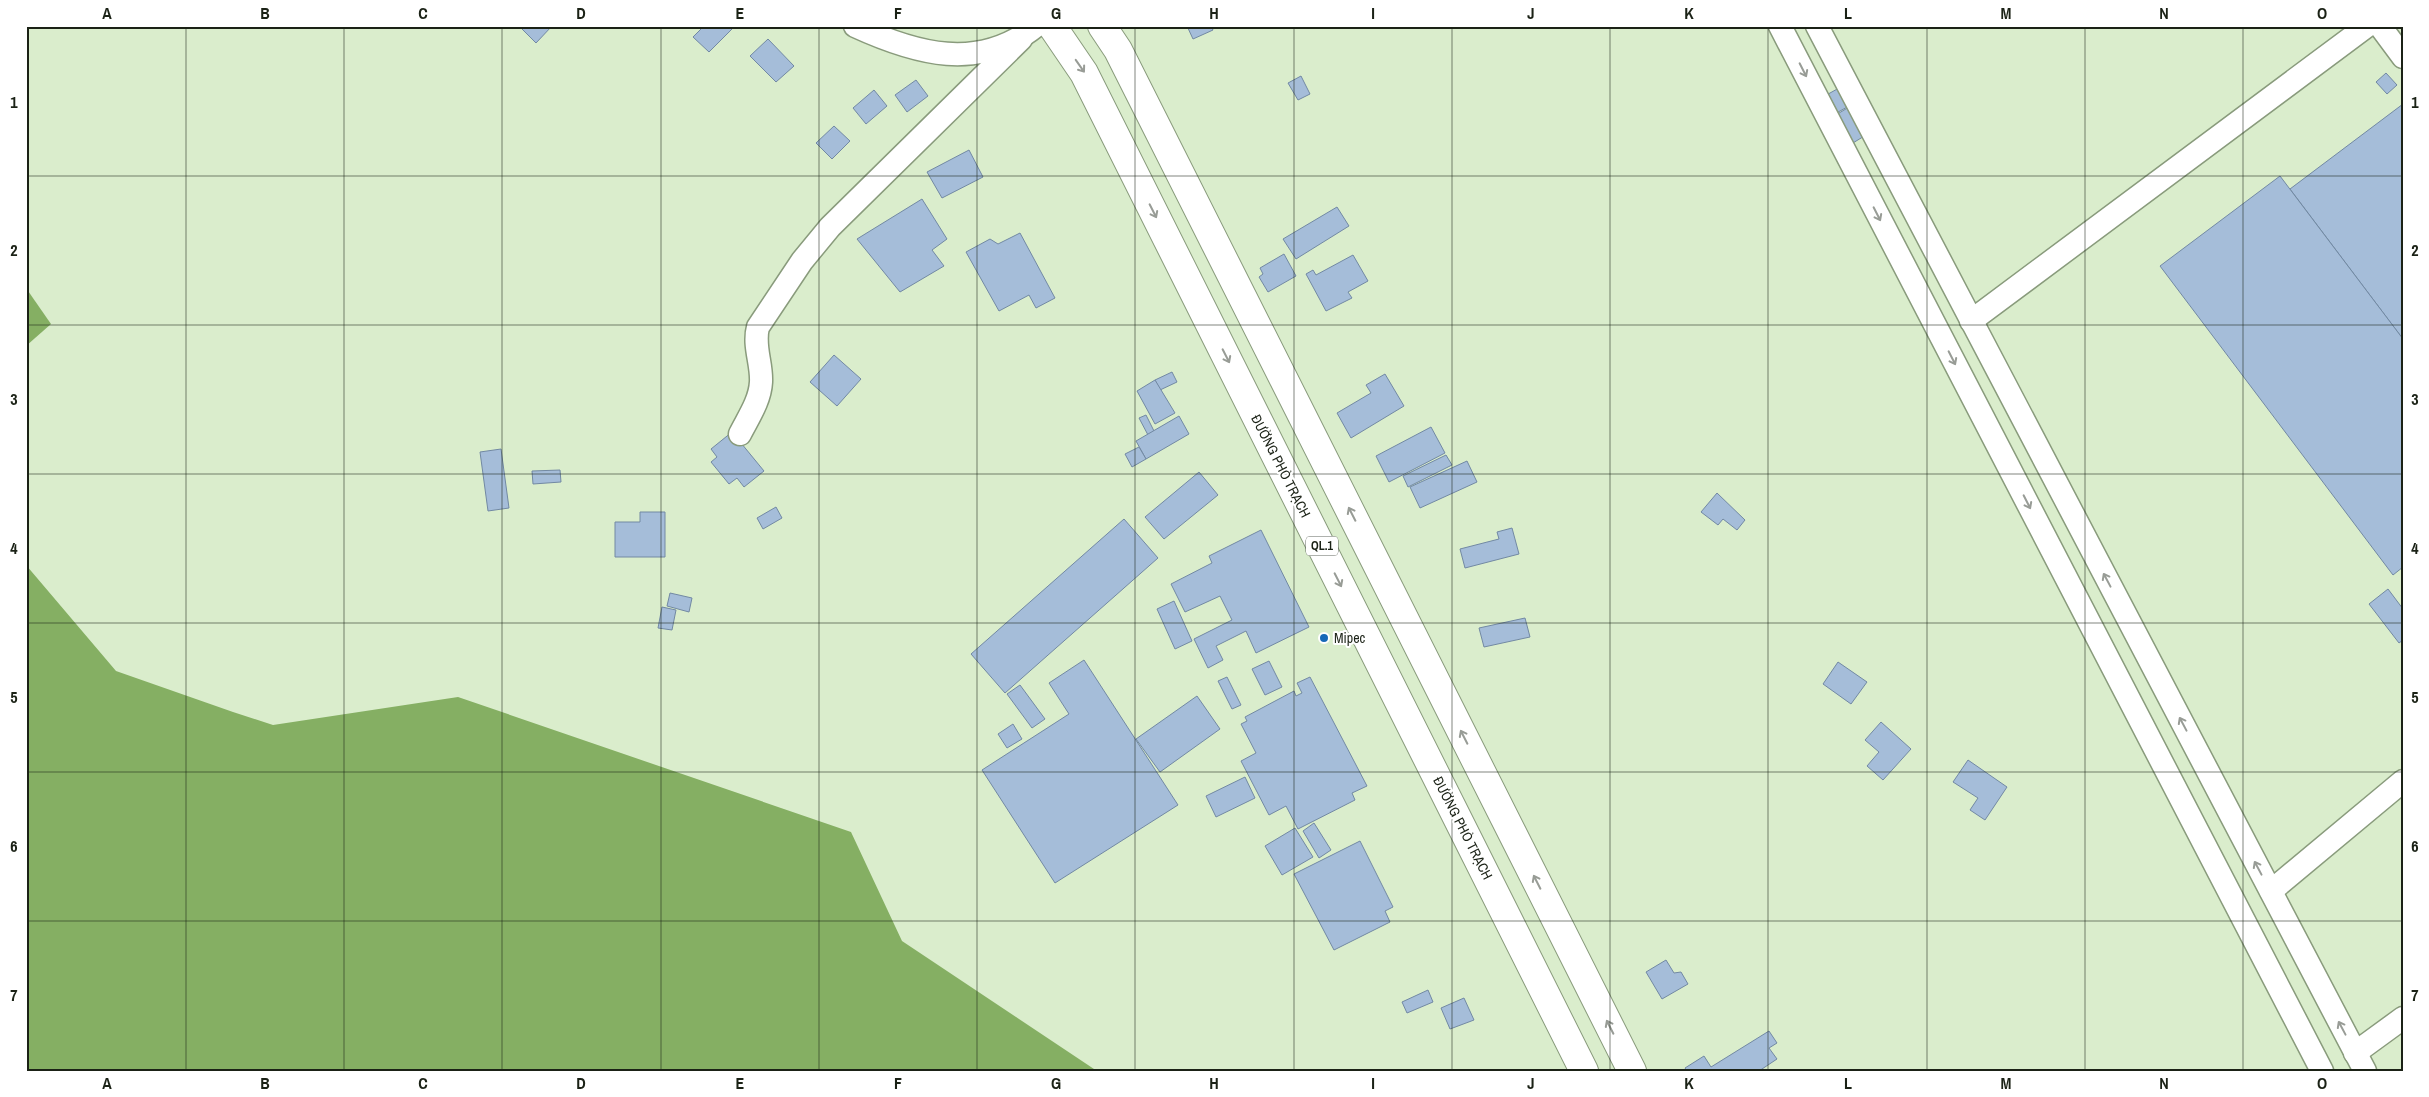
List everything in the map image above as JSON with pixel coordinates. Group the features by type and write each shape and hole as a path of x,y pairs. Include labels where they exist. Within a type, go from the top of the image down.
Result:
{"highway":[{"name":"ĐƯỜNG PHÒ TRẠCH","path":"1052,26 1084,73 1584,1071"},
{"path":"1102,26 1118,50 1632,1071"}],"street":[{"path":"855,26 881,38 927,52 965,56 982,53 1029,32"},
{"path":"1780,26 2322,1071"},
{"path":"1817,26 2360,1062 2403,1018"},
{"path":"1971,321 2367,26"},
{"path":"2380,26 2403,57"},
{"path":"740,434 760,392 761,380 755,337 758,327 802,261 830,227 1029,32"},
{"path":"2271,891 2403,781"}],"shaded area":[{"path":"26,288 51,324 26,346"},
{"path":"26,565 116,671 273,725 458,697 851,832 902,941 1097,1071 26,1071"}],"building":[{"path":"519,26 552,26 536,43"},
{"path":"704,26 735,26 709,52 693,37"},
{"path":"1187,26 1211,26 1213,30 1193,39"},
{"path":"768,39 794,66 776,82 750,56"},
{"path":"2386,73 2397,85 2387,94 2376,82"},
{"path":"1301,76 1310,94 1298,100 1288,83"},
{"path":"916,80 928,96 907,112 895,95"},
{"path":"1839,88 1849,106 1831,116 1821,98"},
{"path":"874,90 887,106 866,124 853,108"},
{"path":"2403,104 2403,339 2290,189"},
{"path":"1849,107 1866,135 1848,146 1831,118"},
{"path":"834,126 850,141 832,159 816,143"},
{"path":"969,150 983,177 942,198 927,172"},
{"path":"2280,176 2403,339 2403,567 2393,575 2160,266"},
{"path":"922,199 947,239 932,250 944,266 900,292 857,239"},
{"path":"1337,207 1349,226 1296,259 1283,239"},
{"path":"1020,233 1055,298 1036,308 1029,295 999,311 966,252 990,239 998,244"},
{"path":"1284,254 1296,276 1268,292 1259,277 1263,274 1260,268"},
{"path":"1353,255 1368,281 1348,292 1352,298 1326,311 1306,274 1313,270 1316,275"},
{"path":"834,355 861,379 837,406 810,382"},
{"path":"1172,372 1177,382 1160,390 1155,380"},
{"path":"1385,374 1404,406 1351,438 1337,413 1371,393 1366,385"},
{"path":"1155,380 1175,413 1155,424 1137,391"},
{"path":"1146,415 1154,431 1148,435 1139,418"},
{"path":"1179,416 1189,434 1146,459 1136,441"},
{"path":"1431,427 1445,453 1389,482 1376,456"},
{"path":"732,432 764,471 744,487 737,478 729,484 711,462 717,457 711,449"},
{"path":"1139,447 1146,459 1132,467 1125,454"},
{"path":"501,449 509,508 488,511 480,452"},
{"path":"1446,455 1452,465 1408,487 1403,476"},
{"path":"1467,461 1477,482 1420,508 1410,487"},
{"path":"560,470 561,482 533,484 532,471"},
{"path":"1199,472 1218,495 1164,539 1145,517"},
{"path":"1717,493 1745,520 1737,530 1723,519 1718,525 1701,512"},
{"path":"776,507 782,518 763,529 757,518"},
{"path":"640,512 665,512 665,557 615,557 615,522 640,522"},
{"path":"1124,519 1158,558 1005,693 971,654"},
{"path":"1512,528 1519,554 1465,568 1460,549 1499,539 1497,532"},
{"path":"1261,530 1309,627 1256,653 1246,631 1216,646 1223,660 1208,668 1194,639 1232,620 1220,596 1185,612 1171,584 1212,563 1209,556"},
{"path":"2388,589 2403,609 2403,640 2399,643 2369,604"},
{"path":"670,593 692,598 689,612 667,606"},
{"path":"1174,601 1192,641 1175,649 1157,609"},
{"path":"662,607 676,610 672,630 658,628"},
{"path":"1525,618 1530,637 1484,647 1479,628"},
{"path":"1084,660 1178,805 1055,883 982,770 1069,714 1049,683"},
{"path":"1269,661 1282,687 1265,695 1252,669"},
{"path":"1838,662 1867,682 1851,704 1823,684"},
{"path":"1227,677 1241,705 1232,709 1218,681"},
{"path":"1310,677 1367,786 1352,793 1355,800 1298,829 1286,806 1269,815 1241,761 1256,753 1241,724 1247,721 1245,717 1294,691 1296,696 1302,693 1297,683"},
{"path":"1020,685 1045,719 1032,728 1007,694"},
{"path":"1197,696 1220,729 1160,772 1136,739"},
{"path":"1881,722 1911,749 1883,780 1867,766 1879,752 1865,740"},
{"path":"1013,724 1022,739 1007,748 998,734"},
{"path":"1968,760 2007,787 1985,820 1970,810 1978,798 1953,782"},
{"path":"1245,777 1255,798 1216,817 1206,796"},
{"path":"1314,823 1331,850 1319,858 1303,831"},
{"path":"1295,828 1313,857 1282,875 1265,846"},
{"path":"1360,841 1393,907 1385,911 1390,922 1334,950 1294,874"},
{"path":"1666,960 1674,973 1681,972 1688,984 1662,999 1646,972"},
{"path":"1428,990 1433,1002 1407,1013 1402,1002"},
{"path":"1464,998 1474,1020 1450,1029 1441,1008"},
{"path":"1769,1031 1777,1043 1769,1048 1777,1059 1759,1071 1687,1071 1685,1068 1704,1056 1711,1067"}],"place":[{"name":"Mipec","path":"1324,638"}]}
